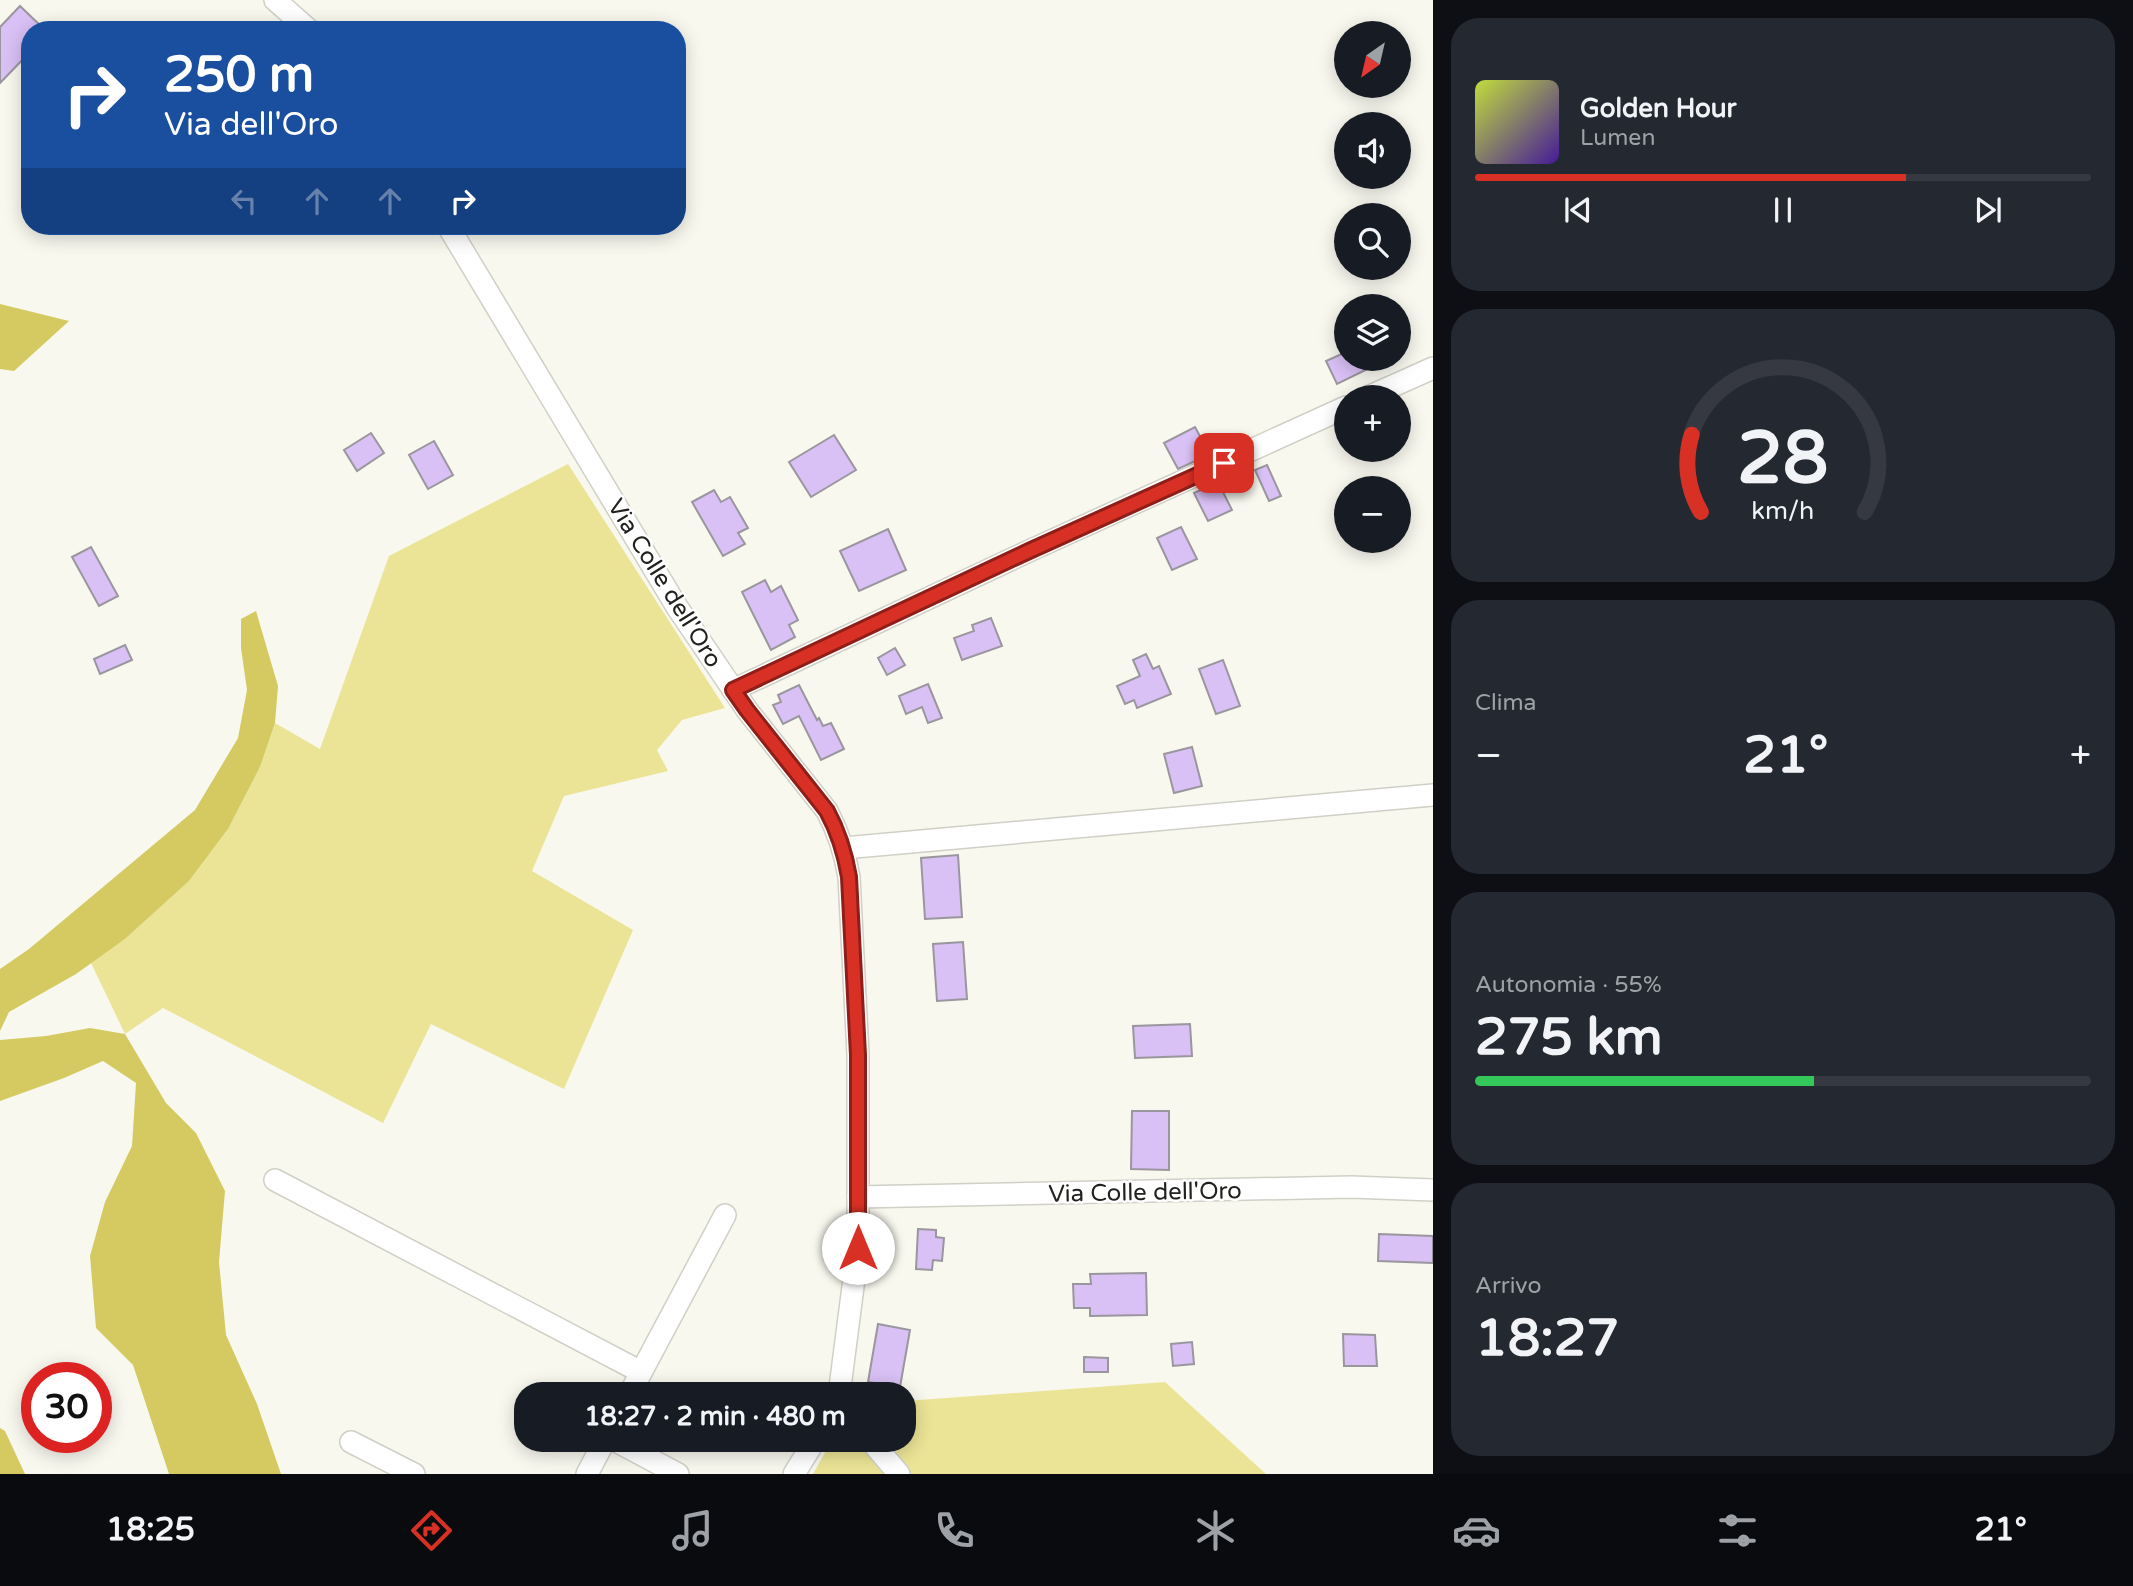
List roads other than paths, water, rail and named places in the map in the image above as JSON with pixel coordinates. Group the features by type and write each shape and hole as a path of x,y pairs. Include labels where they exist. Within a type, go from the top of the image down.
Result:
{"street":[{"path":"275,0 299,21"},
{"name":"Via Colle dell'Oro","path":"453,235 677,607 747,710 827,811 844,848 849,877 857,1042 858,1248 841,1382"},
{"path":"1395,385 1433,368"},
{"path":"733,690 1017,556 1334,412"},
{"path":"844,848 1433,795"},
{"path":"275,1180 641,1372"},
{"name":"Via Colle dell'Oro","path":"858,1197 1338,1188 1433,1190"},
{"path":"636,1382 725,1216"},
{"path":"351,1442 414,1474"},
{"path":"587,1474 599,1452"},
{"path":"637,1452 678,1474"},
{"path":"794,1474 808,1452"},
{"path":"880,1452 899,1474"}]}
